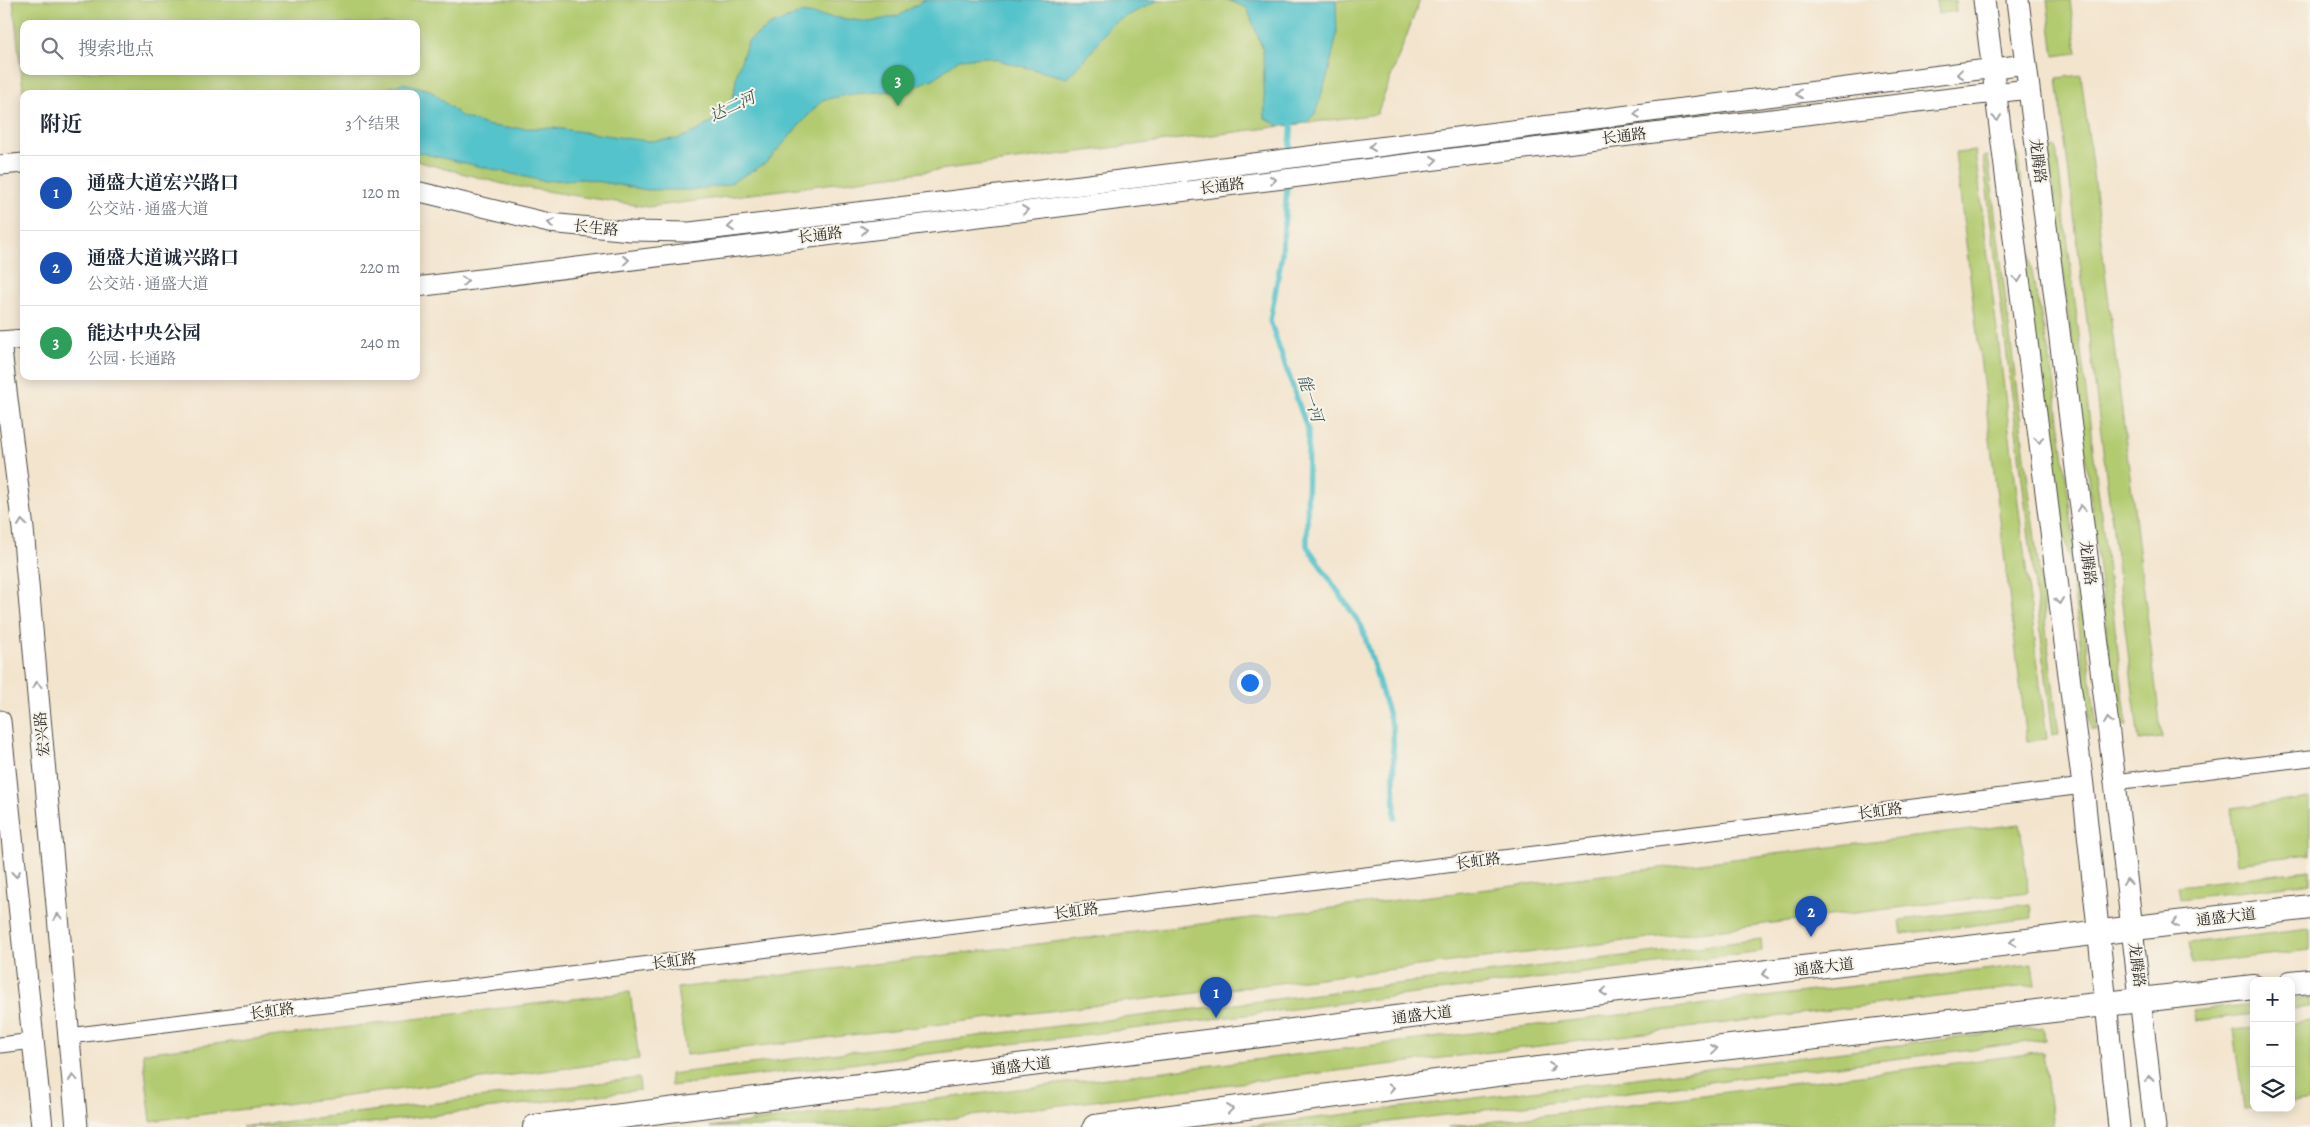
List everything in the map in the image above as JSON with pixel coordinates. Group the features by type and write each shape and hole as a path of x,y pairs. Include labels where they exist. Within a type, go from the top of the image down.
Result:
{"main road":[{"path":"1984,0 1993,70 1994,94 2083,786 2119,1127"},
{"name":"龙腾路","path":"2018,0 2115,782 2155,1127"},
{"name":"宏兴路","path":"0,342 23,529 78,1127"},
{"path":"0,721 42,1127"},
{"name":"通盛大道","path":"535,1127 1568,996 2310,907"},
{"path":"2295,983 2310,981"},
{"path":"1095,1127 1512,1072 2250,987"}],"street":[{"name":"长通路","path":"779,222 1993,70 2026,64"},
{"name":"长通路","path":"420,287 1702,127 2029,90"},
{"path":"0,164 20,163"},
{"name":"长生路","path":"420,192 549,223 631,231 690,232 779,222"},
{"path":"0,342 20,340"},
{"path":"2115,782 2310,758"},
{"name":"长虹路","path":"69,1036 2083,786"},
{"path":"0,1045 33,1041"}],"green space":[{"path":"13,0 1420,0 1377,114 648,207 507,185 420,162 420,90 23,90 21,75 420,75 420,20 20,20 20,62"},
{"path":"1936,0 1955,0 1956,11 1938,14"},
{"path":"2047,0 2070,0 2077,53 2054,56"},
{"path":"2081,75 2162,738 2139,741 2057,78"},
{"path":"2056,147 2127,725 2118,726 2048,148"},
{"path":"1975,151 2047,739 2027,741 1955,153"},
{"path":"2017,152 2033,277 2054,379 2097,730 2091,730 2070,561 2050,481 2009,153"},
{"path":"1988,156 2059,735 2053,735 1983,157"},
{"path":"2310,798 2310,854 2237,863 2230,808"},
{"path":"2020,824 2028,892 686,1055 677,988"},
{"path":"2310,870 2310,883 2180,899 2178,886"},
{"path":"2030,904 2032,918 1902,934 1900,920"},
{"path":"2310,929 2310,950 2192,964 2189,943"},
{"path":"1761,939 1762,951 671,1086 670,1074"},
{"path":"2032,964 2035,985 882,1127 710,1127"},
{"path":"630,992 639,1059 151,1121 143,1053"},
{"path":"2310,997 2310,1007 2295,1009 2295,999"},
{"path":"2250,1004 2250,1014 2195,1021 2193,1011"},
{"path":"2310,1021 2310,1100 2295,1102 2295,1067 2295,1023"},
{"path":"2043,1027 2045,1040 1349,1127 1244,1127"},
{"path":"2250,1028 2250,1107 2244,1108 2233,1030"},
{"path":"2043,1052 2053,1127 1449,1127"},
{"path":"639,1078 640,1090 338,1127 242,1127"}],"water":[{"name":"达二河","path":"924,0 1159,0 1111,24 1092,51 1067,78 986,57 959,59 935,78 907,90 853,94 822,100 766,163 727,185 690,190 647,190 584,179 543,181 420,153 420,90 383,90 403,83 430,90 461,116 486,125 505,128 555,128 647,141 678,139 699,130 723,113 734,94 737,72 748,41 769,26 800,13 870,22 900,15"},
{"path":"1228,0 1336,0 1337,34 1328,74 1315,114 1306,123 1279,126 1265,118 1263,50 1247,8"}],"waterway":[{"name":"能一河","path":"1292,119 1282,254 1270,321 1308,431 1307,546 1362,627 1393,729 1395,818"}],"place":[{"name":"能达中央公园","path":"898,106"},
{"name":"通盛大道诚兴路口","path":"1811,937"},
{"name":"通盛大道宏兴路口","path":"1216,1018"}]}
